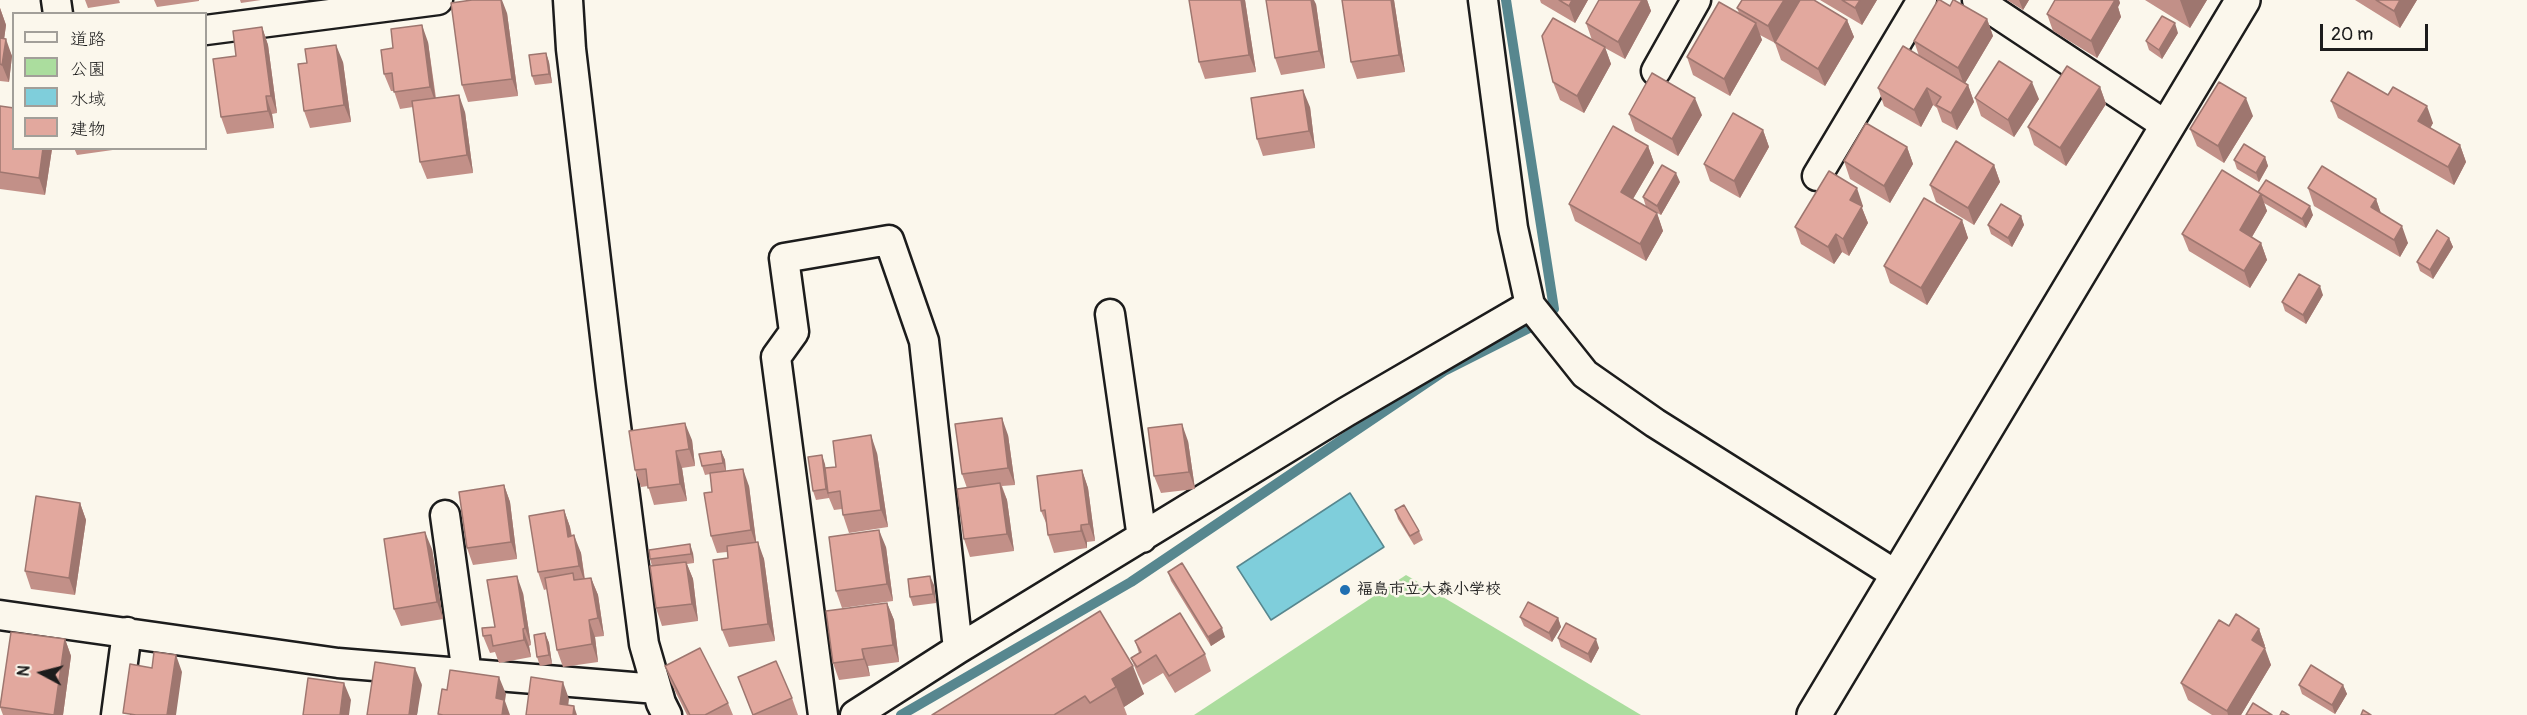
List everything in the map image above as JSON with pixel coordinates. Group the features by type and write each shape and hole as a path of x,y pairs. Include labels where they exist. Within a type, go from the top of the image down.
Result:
{"street":[{"path":"207,30 438,0"},
{"path":"0,615 338,663 467,674 662,702 644,644 615,422 571,49 568,0"},
{"path":"1482,0 1513,228 1530,305 1585,374 1655,423 1898,576"},
{"path":"1656,71 1696,0"},
{"path":"1817,176 1922,0"},
{"path":"1977,0 2167,126"},
{"path":"1814,715 2243,0"},
{"path":"823,715 776,357 794,332 784,258 888,240 924,341 958,649"},
{"path":"855,715 958,649 1346,412 1530,305"},
{"path":"1110,314 1142,538"},
{"path":"445,515 467,674"},
{"path":"116,715 127,632"},
{"path":"431,715 435,672"}],"green space":[{"path":"1406,575 1641,715 1194,715"}],"water":[{"path":"1350,493 1384,547 1271,620 1237,567"}],"building":[{"path":"501,0 512,79 462,85 451,3"},
{"path":"1189,0 1241,0 1249,55 1199,62"},
{"path":"1266,0 1311,0 1319,51 1275,58"},
{"path":"1342,0 1391,0 1399,55 1351,62"},
{"path":"1559,0 1572,0 1569,6"},
{"path":"1599,0 1642,0 1618,42 1586,23"},
{"path":"1742,0 1784,0 1768,26 1737,8"},
{"path":"1800,0 1814,0 1847,20 1818,69 1775,42"},
{"path":"1842,0 1860,0 1855,8"},
{"path":"1938,0 1950,6 1954,0 1987,19 1958,68 1914,41"},
{"path":"2055,0 2115,0 2091,41 2047,14"},
{"path":"2376,0 2400,0 2394,11"},
{"path":"1719,2 1756,23 1724,79 1687,57"},
{"path":"2162,16 2175,23 2159,50 2146,41"},
{"path":"1553,18 1605,47 1577,96 1553,82 1542,36"},
{"path":"422,25 430,87 394,92 392,73 384,74 381,50 393,48 391,29"},
{"path":"262,27 271,96 266,96 268,111 221,117 213,59 236,56 233,31"},
{"path":"0,38 6,39 2,65 0,64"},
{"path":"336,45 344,105 304,111 298,64 307,63 305,49"},
{"path":"1903,46 1968,85 1951,113 1936,105 1941,97 1927,88 1914,110 1878,88"},
{"path":"546,53 549,74 532,76 529,55"},
{"path":"1999,61 2032,82 2008,120 1975,98"},
{"path":"2067,66 2100,87 2060,148 2028,127"},
{"path":"2348,72 2388,95 2393,87 2427,106 2418,121 2460,145 2448,167 2331,101"},
{"path":"1652,73 1695,98 1672,139 1629,114"},
{"path":"2219,82 2246,98 2218,146 2190,129"},
{"path":"1303,90 1309,131 1257,139 1251,98"},
{"path":"459,95 467,155 420,162 412,101"},
{"path":"0,106 12,108 12,150 43,150 39,178 0,172"},
{"path":"1733,113 1763,130 1734,181 1704,164"},
{"path":"1866,123 1907,147 1884,186 1844,161"},
{"path":"1613,126 1648,146 1621,192 1657,213 1640,244 1569,204"},
{"path":"1956,141 1994,165 1968,208 1930,185"},
{"path":"2244,144 2265,157 2256,173 2234,160"},
{"path":"1662,165 1676,173 1657,206 1643,197"},
{"path":"2322,166 2376,199 2371,207 2402,226 2394,240 2308,188"},
{"path":"2222,170 2261,194 2240,230 2261,243 2244,271 2182,234"},
{"path":"1829,171 1857,188 1850,200 1862,206 1843,239 1836,234 1828,247 1795,227"},
{"path":"2266,180 2310,206 2302,219 2258,192"},
{"path":"1924,198 1962,220 1921,288 1884,266"},
{"path":"2001,204 2021,216 2008,238 1988,225"},
{"path":"2437,230 2449,238 2430,270 2417,262"},
{"path":"2299,274 2320,286 2303,315 2282,302"},
{"path":"1002,418 1008,468 962,474 955,424"},
{"path":"685,423 689,449 676,451 680,484 648,488 646,469 635,470 629,431"},
{"path":"1182,424 1189,472 1154,476 1148,428"},
{"path":"871,435 881,510 843,515 840,491 828,493 825,468 836,467 833,441"},
{"path":"721,451 723,463 702,466 699,454"},
{"path":"822,455 826,489 813,491 808,457"},
{"path":"743,469 751,530 711,536 704,493 712,492 710,473"},
{"path":"1082,470 1089,524 1081,525 1081,531 1048,535 1045,510 1041,511 1037,476"},
{"path":"1000,483 1007,534 964,539 957,489"},
{"path":"504,485 511,542 467,548 459,492"},
{"path":"36,496 80,503 69,578 25,571"},
{"path":"1404,505 1419,531 1410,536 1395,510"},
{"path":"564,510 568,537 574,535 579,566 538,572 529,516"},
{"path":"879,530 887,584 836,591 829,537"},
{"path":"425,532 437,602 394,609 384,539"},
{"path":"758,542 768,624 722,630 713,560 728,558 727,546"},
{"path":"690,544 691,554 650,559 649,550"},
{"path":"686,562 692,604 656,608 650,566"},
{"path":"1182,563 1222,628 1208,637 1168,572"},
{"path":"573,573 574,580 591,578 598,618 589,620 592,644 557,650 545,578"},
{"path":"517,576 525,628 523,629 524,640 493,646 491,635 483,636 482,628 495,627 487,580"},
{"path":"930,576 933,594 910,597 908,579"},
{"path":"1528,602 1558,618 1549,633 1520,617"},
{"path":"887,603 893,645 862,649 864,659 833,663 826,611"},
{"path":"1100,611 1133,666 1112,679 1116,687 1090,703 1085,696 1054,715 932,715"},
{"path":"1180,613 1205,654 1169,676 1156,655 1137,667 1131,658 1141,652 1135,641"},
{"path":"2236,614 2259,629 2252,640 2265,648 2227,711 2181,683 2219,620 2229,626"},
{"path":"1566,623 1596,639 1588,654 1558,638"},
{"path":"11,632 65,639 54,715 0,707"},
{"path":"545,633 549,655 537,657 534,635"},
{"path":"700,648 728,703 705,715 690,715 665,666"},
{"path":"154,652 176,655 167,715 123,713 130,664 152,668"},
{"path":"776,661 792,698 753,715 738,677"},
{"path":"375,662 415,668 409,715 367,715"},
{"path":"2311,665 2343,685 2332,705 2299,685"},
{"path":"450,670 499,677 496,698 504,700 502,715 438,714 442,689 447,690"},
{"path":"531,677 563,682 560,704 574,706 573,715 526,715"},
{"path":"308,678 344,683 340,715 303,715"},
{"path":"2253,703 2272,715 2246,715"},
{"path":"2363,710 2371,715 2361,715"}],"waterway":[{"path":"901,715 1131,582 1444,371 1535,325 1554,309 1506,0"}],"place":[{"name":"福島市立大森小学校","path":"1345,590"}]}
